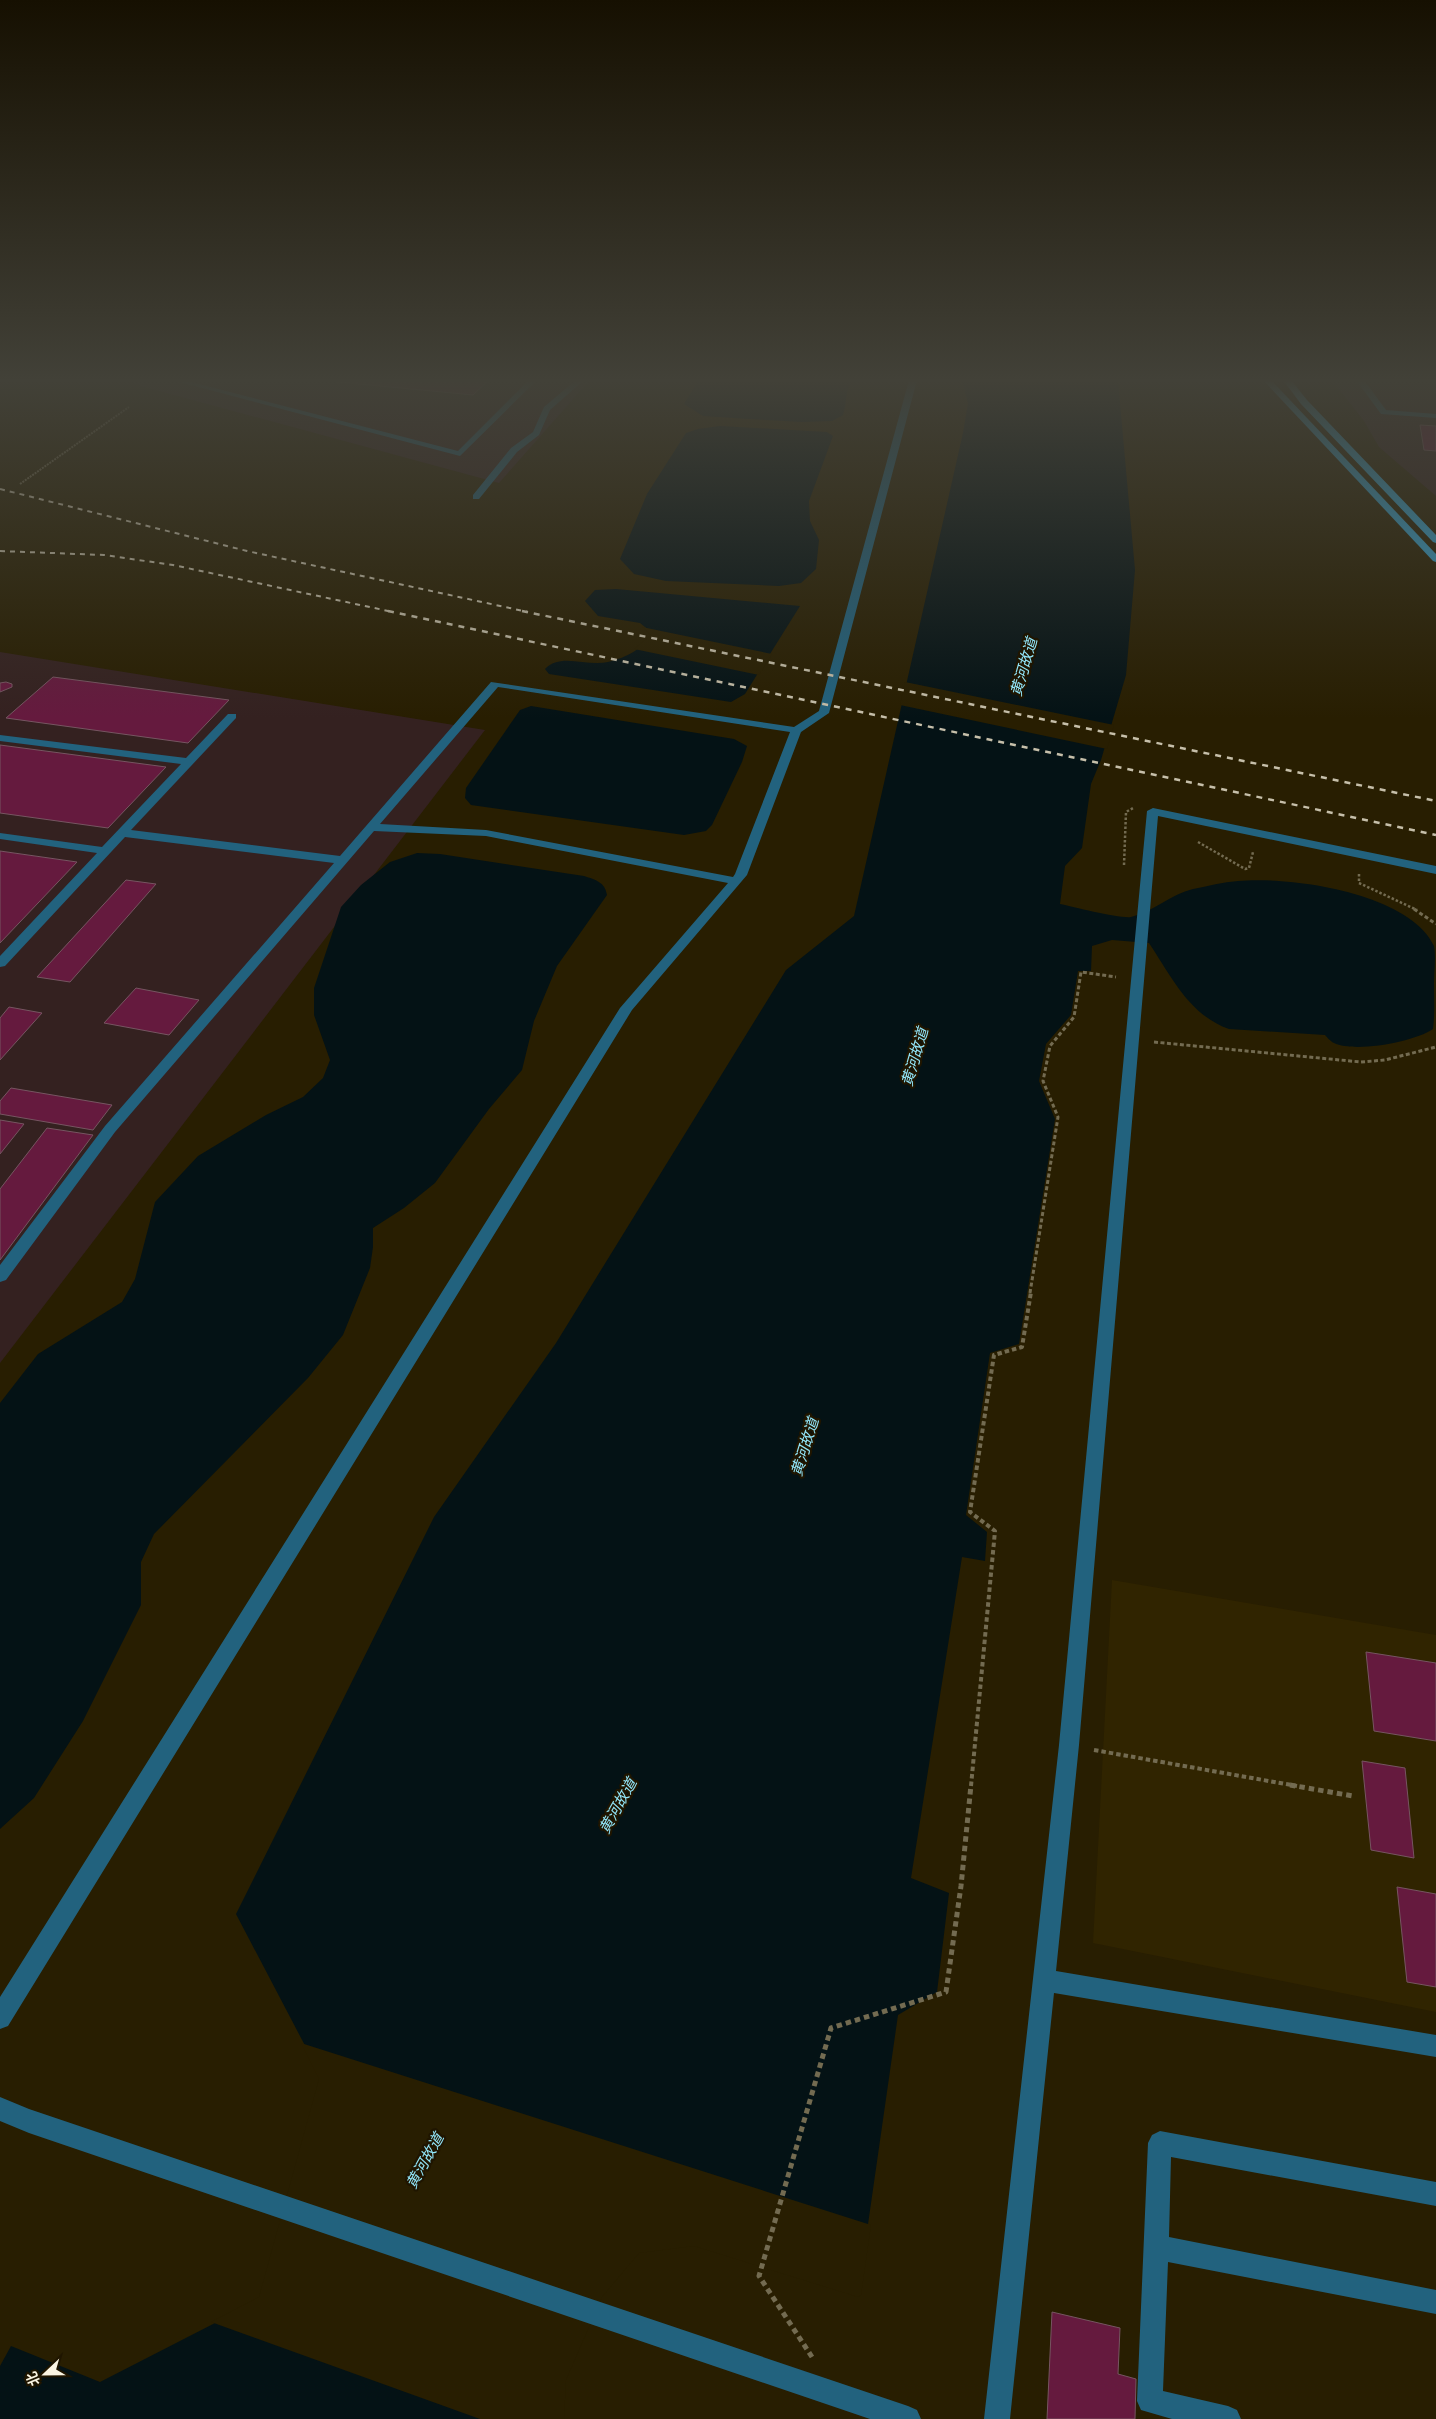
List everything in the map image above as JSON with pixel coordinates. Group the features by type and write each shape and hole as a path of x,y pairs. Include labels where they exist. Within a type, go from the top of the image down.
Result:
{"main road":[{"path":"1374,493 1436,559"},
{"path":"1391,493 1436,540"}],"street":[{"path":"476,497 479,493"},
{"path":"0,2018 627,1008 741,876 796,730 824,713 883,493"},
{"path":"0,1276 110,1129 495,684 796,730"},
{"path":"0,963 232,716"},
{"path":"0,738 189,762"},
{"path":"997,2419 1069,1745 1153,811 1436,870"},
{"path":"372,827 486,833 736,881"},
{"path":"123,833 342,860"},
{"path":"0,836 106,851"},
{"path":"1044,1980 1436,2046"},
{"path":"0,2109 29,2121 908,2419"},
{"path":"1228,2419 1150,2402 1160,2143 1436,2194"},
{"path":"1156,2247 1436,2302"}],"path":[{"path":"1359,854 1359,883 1423,913 1436,924"},
{"path":"837,2395 759,2276 830,2028 946,1992 961,1886 995,1531 970,1512 994,1355 1022,1347 1058,1117 1043,1081 1050,1046 1074,1017 1081,972"},
{"path":"1132,1039 1361,1062 1385,1060 1436,1047"},
{"path":"1069,1745 1352,1796"}],"shaded area":[{"path":"0,652 485,730 0,1363"},
{"path":"1112,1580 1436,1635 1436,2012 1093,1943"}],"water":[{"path":"812,493 809,501 810,521 819,540 816,569 801,583 779,586 666,581 634,574 620,559 647,494"},
{"name":"黄河故道","path":"949,493 1128,493 1135,570 1126,675 1101,760 1091,784 1082,848 1065,866 1060,904 1108,915 1131,917 1139,915 1185,891 1210,885 1260,880 1317,885 1375,901 1401,913 1421,928 1434,946 1435,960 1433,1029 1399,1042 1356,1047 1344,1046 1333,1042 1325,1035 1229,1029 1215,1023 1182,993 1149,943 1112,940 1092,946 1091,971 1078,971 1071,1015 1046,1044 1039,1081 1055,1119 1019,1344 990,1353 966,1515 987,1532 985,1561 962,1557 911,1878 949,1893 937,1992 898,2015 858,2294 694,2243 637,2251 600,2296 564,2379 561,2419 0,2419 0,2366 11,2346 100,2382 262,2299 322,2078 236,1914 434,1517 556,1343 786,970 854,916"},
{"path":"616,589 800,606 745,694 731,702 549,674 545,669 558,661 600,663 622,658 639,648 655,635 640,623 598,616 585,601 595,590"},
{"path":"531,706 734,739 747,746 742,762 712,825 706,831 684,835 471,805 465,798 466,788 520,710"},
{"path":"417,853 440,854 584,876 602,884 607,895 557,966 534,1021 522,1070 489,1109 435,1183 404,1208 373,1228 370,1268 343,1335 308,1378 154,1534 141,1562 141,1605 83,1721 34,1798 0,1829 0,1403 38,1354 122,1302 135,1279 155,1202 198,1156 266,1115 303,1097 323,1078 330,1060 314,1015 314,988 341,907 361,885 390,862"}],"pier":[{"path":"642,627 772,654 759,675 634,649 651,635"},
{"path":"905,682 1114,725 1107,749 900,705"},
{"path":"301,2043 871,2225 861,2295 858,2297 694,2246 639,2253 602,2297 566,2380 564,2419 480,2419 211,2322 259,2297 319,2079"}],"building":[{"path":"53,677 229,700 188,743 6,718"},
{"path":"0,683 12,684 12,687 0,692"},
{"path":"0,745 166,767 108,828 0,813"},
{"path":"0,851 77,862 0,943"},
{"path":"126,880 156,884 70,982 37,977"},
{"path":"136,988 199,1000 169,1035 104,1023"},
{"path":"9,1007 42,1013 0,1060 0,1018"},
{"path":"11,1088 112,1105 93,1130 0,1114 0,1101"},
{"path":"0,1120 24,1124 0,1154"},
{"path":"47,1128 93,1135 0,1260 0,1189"},
{"path":"1366,1652 1436,1663 1436,1741 1374,1731"},
{"path":"1362,1761 1405,1768 1414,1858 1371,1850"},
{"path":"1397,1887 1436,1894 1436,1987 1407,1982"},
{"path":"1052,2312 1120,2328 1118,2374 1136,2379 1135,2419 1047,2419"}],"railway":[{"path":"15,493 247,551 528,612"},
{"path":"0,551 104,555 173,565 393,612"},
{"path":"388,611 1436,835"},
{"path":"522,611 1436,801"}]}
